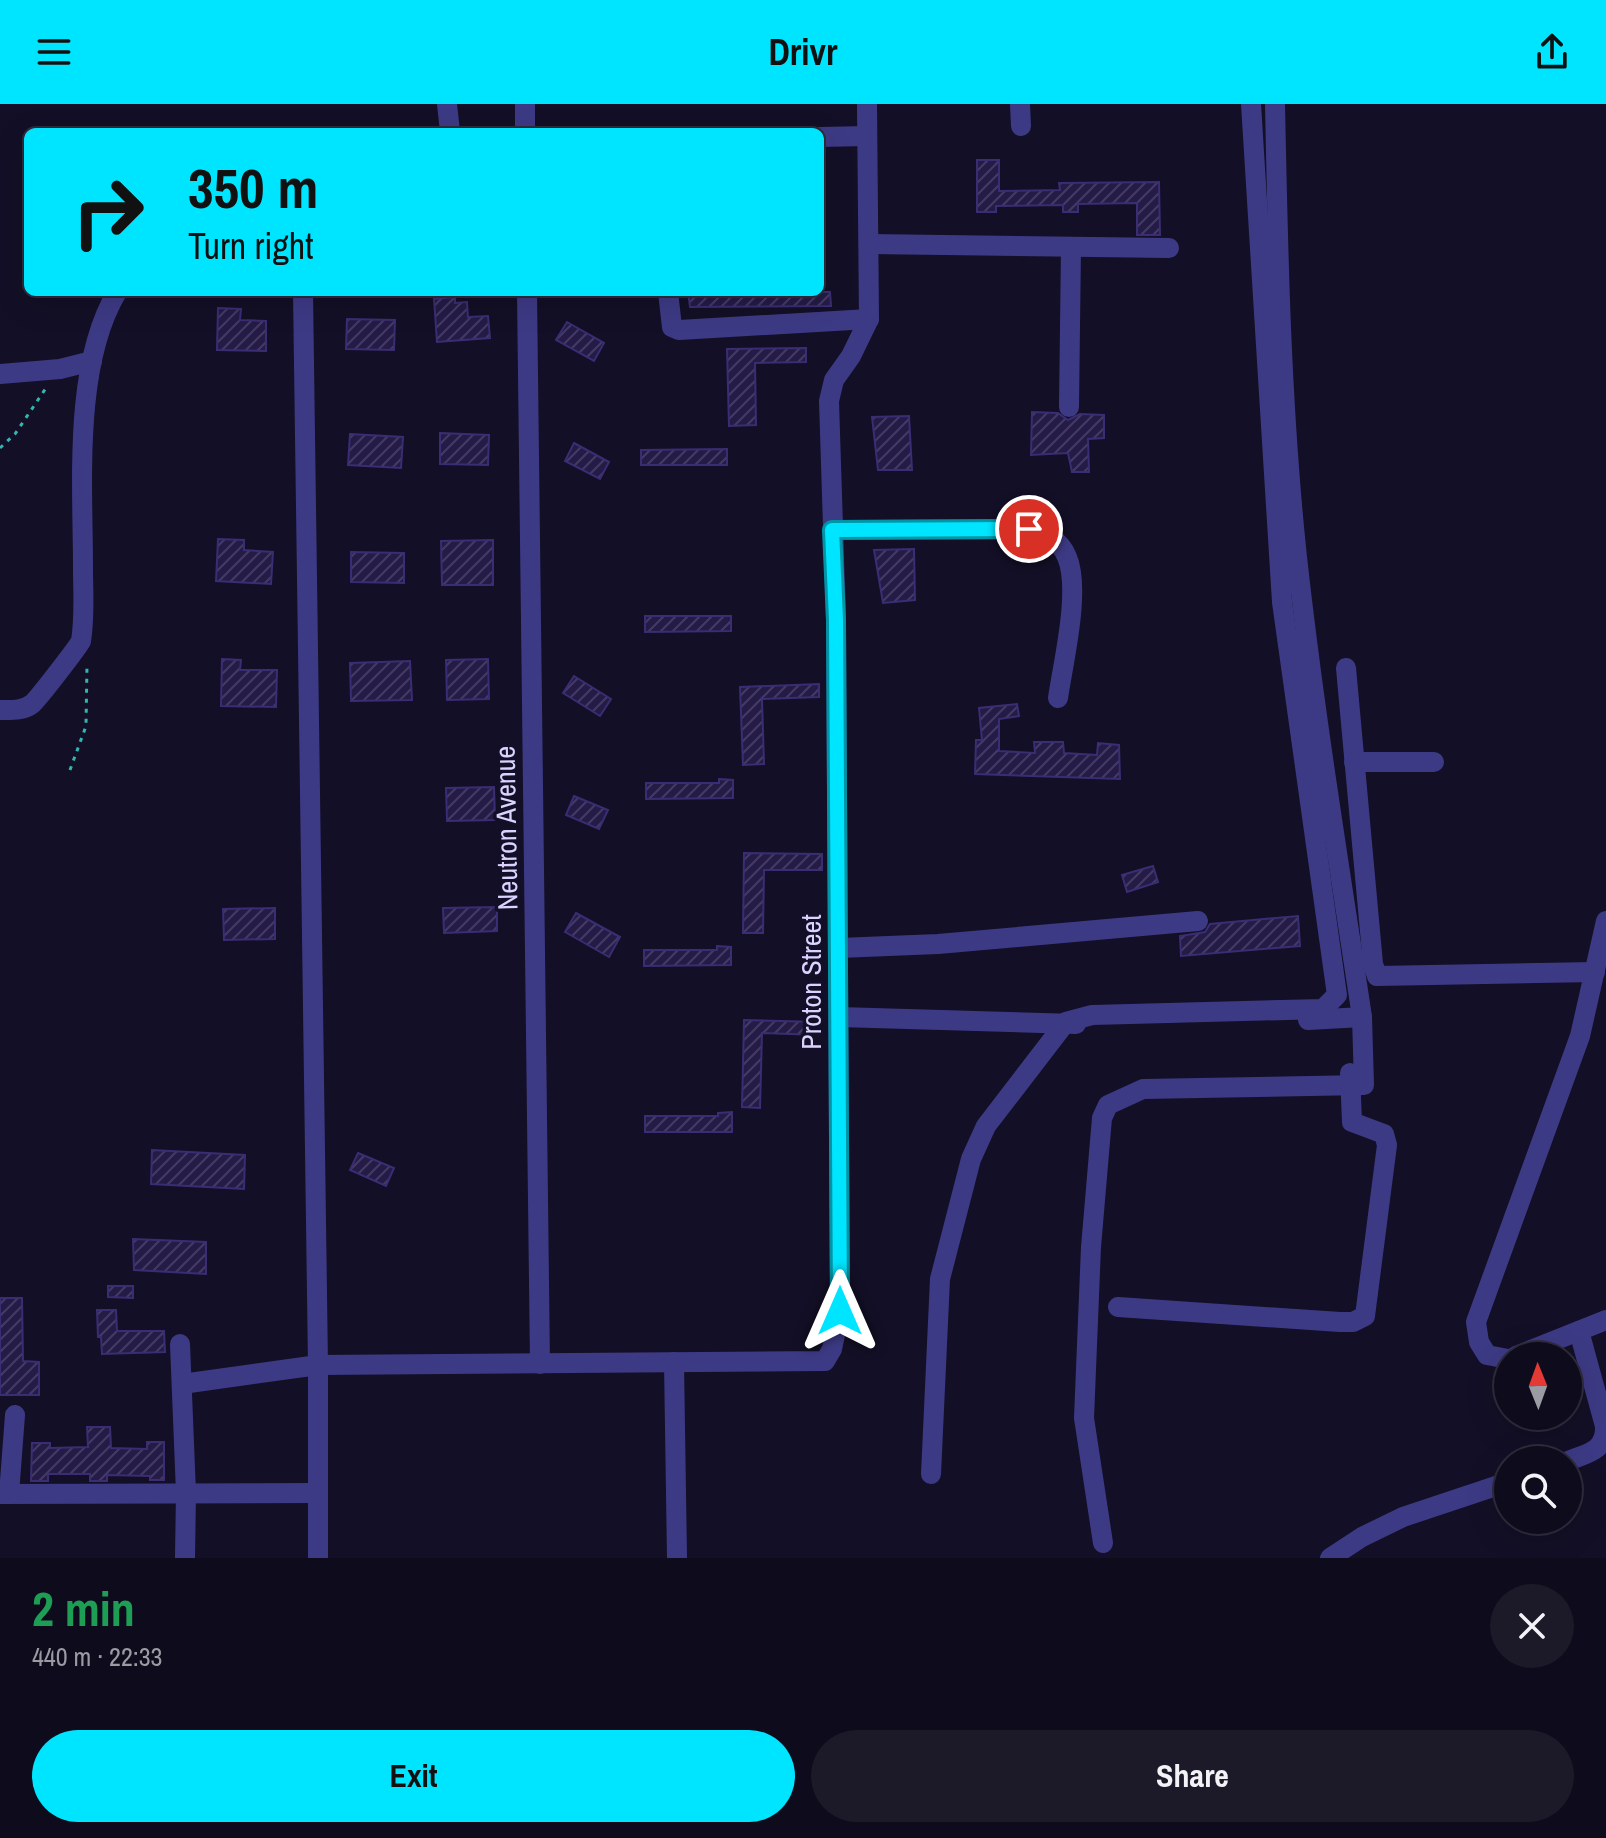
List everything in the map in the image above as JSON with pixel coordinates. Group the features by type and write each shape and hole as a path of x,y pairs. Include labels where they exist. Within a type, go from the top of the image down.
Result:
{"street":[{"path":"447,104 450,128"},
{"path":"525,104 525,128"},
{"name":"Proton Street","path":"182,1384 318,1365 825,1361 832,1349 840,1311 839,948 836,620 829,401 834,380 851,356 869,319 867,104"},
{"path":"1020,104 1021,126"},
{"path":"839,1017 1066,1022 1088,1027 1131,1021 1323,1009 1337,995 1282,602 1251,105 1275,104 1285,396 1297,554 1355,1018 1357,1085 1352,1122 1384,1134 1387,1145 1365,1316 1353,1322 1340,1322 1118,1307"},
{"path":"824,137 867,136"},
{"path":"869,244 1169,248"},
{"path":"1069,407 1071,247"},
{"path":"0,710 16,710 32,704 81,641 83,441 92,361 107,308 114,296"},
{"path":"303,296 318,1558"},
{"name":"Neutron Avenue","path":"527,296 540,1364"},
{"path":"668,296 669,319 672,327 679,330 869,319"},
{"path":"0,374 60,369 92,361"},
{"path":"832,530 1029,529 1052,538 1067,556 1071,577 1072,604 1058,698"},
{"path":"1346,668 1373,964 1377,976 1595,972"},
{"path":"1354,762 1434,762"},
{"path":"839,948 938,944 1198,921"},
{"path":"1494,1356 1487,1355 1479,1342 1476,1322 1575,1050 1606,921"},
{"path":"1197,1018 1355,1018"},
{"path":"931,1474 940,1279 971,1159 986,1126 1066,1022"},
{"path":"1103,1543 1084,1418 1091,1247 1102,1118 1108,1105 1143,1089 1357,1085"},
{"path":"1551,1342 1606,1320"},
{"path":"1579,1331 1605,1426 1605,1437 1598,1450 1582,1456"},
{"path":"180,1344 186,1493 185,1558"},
{"path":"674,1362 677,1558"},
{"path":"15,1415 4,1494 318,1493"},
{"path":"1330,1558 1362,1537 1403,1517 1494,1487"}],"path":[{"path":"0,448 15,434 60,369"},
{"path":"70,770 84,738 88,711 87,665 81,641"}],"building":[{"path":"977,160 999,160 999,191 1060,190 1059,183 1159,182 1160,235 1137,235 1137,203 1078,204 1078,212 1063,212 1063,205 996,206 996,212 977,212"},
{"path":"824,292 830,292 831,306 690,307 689,296 824,296"},
{"path":"455,297 455,303 467,302 468,317 488,316 490,338 437,342 434,299"},
{"path":"218,308 241,309 240,320 266,321 266,351 217,350"},
{"path":"347,319 395,320 394,350 346,349"},
{"path":"567,322 604,343 594,361 556,340"},
{"path":"806,348 806,362 755,363 756,425 729,426 727,349"},
{"path":"1032,412 1058,413 1068,420 1080,414 1104,415 1104,438 1088,439 1089,472 1072,472 1068,453 1031,455"},
{"path":"909,416 912,470 878,470 872,417"},
{"path":"440,433 489,435 488,465 440,464"},
{"path":"350,434 403,437 401,468 348,465"},
{"path":"574,443 609,462 600,479 565,461"},
{"path":"727,449 727,465 641,465 641,450"},
{"path":"218,539 244,540 244,550 273,552 271,584 216,581"},
{"path":"493,540 493,585 442,585 441,541"},
{"path":"914,549 915,600 883,603 874,550"},
{"path":"351,552 404,553 404,583 351,582"},
{"path":"645,616 731,616 731,631 645,632"},
{"path":"222,659 241,660 240,670 277,670 276,707 221,706"},
{"path":"488,659 489,699 447,700 446,660"},
{"path":"410,661 412,700 351,701 350,663"},
{"path":"574,676 611,699 600,716 563,693"},
{"path":"819,684 819,697 762,699 764,764 743,765 740,687"},
{"path":"1017,704 1019,716 999,719 999,751 1035,753 1034,742 1063,742 1064,753 1097,755 1098,743 1119,745 1120,779 975,774 976,740 982,740 979,708"},
{"path":"719,779 733,780 733,798 646,799 646,783 719,783"},
{"path":"494,787 495,820 447,821 446,788"},
{"path":"574,796 608,810 599,829 566,815"},
{"path":"744,853 822,854 822,870 764,870 763,933 743,933"},
{"path":"1153,866 1158,882 1127,892 1122,875"},
{"path":"497,907 497,931 444,933 443,908"},
{"path":"275,908 275,939 224,940 223,909"},
{"path":"576,913 620,937 609,957 565,932"},
{"path":"1298,916 1300,946 1181,956 1180,936 1205,932 1210,924"},
{"path":"717,946 731,947 731,965 644,966 644,950 717,950"},
{"path":"744,1020 819,1022 818,1035 762,1033 760,1108 742,1107"},
{"path":"732,1112 732,1132 645,1132 645,1116 718,1116 718,1113"},
{"path":"152,1150 245,1155 244,1189 151,1184"},
{"path":"358,1153 394,1168 386,1186 350,1170"},
{"path":"133,1239 206,1242 206,1274 134,1270"},
{"path":"108,1286 133,1286 133,1298 108,1297"},
{"path":"0,1298 22,1298 23,1361 39,1362 39,1395 0,1395"},
{"path":"97,1310 116,1310 117,1331 164,1331 165,1352 102,1354"},
{"path":"87,1427 110,1427 111,1448 147,1449 147,1442 164,1442 164,1480 150,1480 150,1476 107,1475 107,1481 90,1481 90,1474 48,1474 48,1481 31,1481 32,1443 50,1443 50,1448 88,1447"}],"route":[{"path":"840,1311 836,620 832,530 1029,529"}]}
